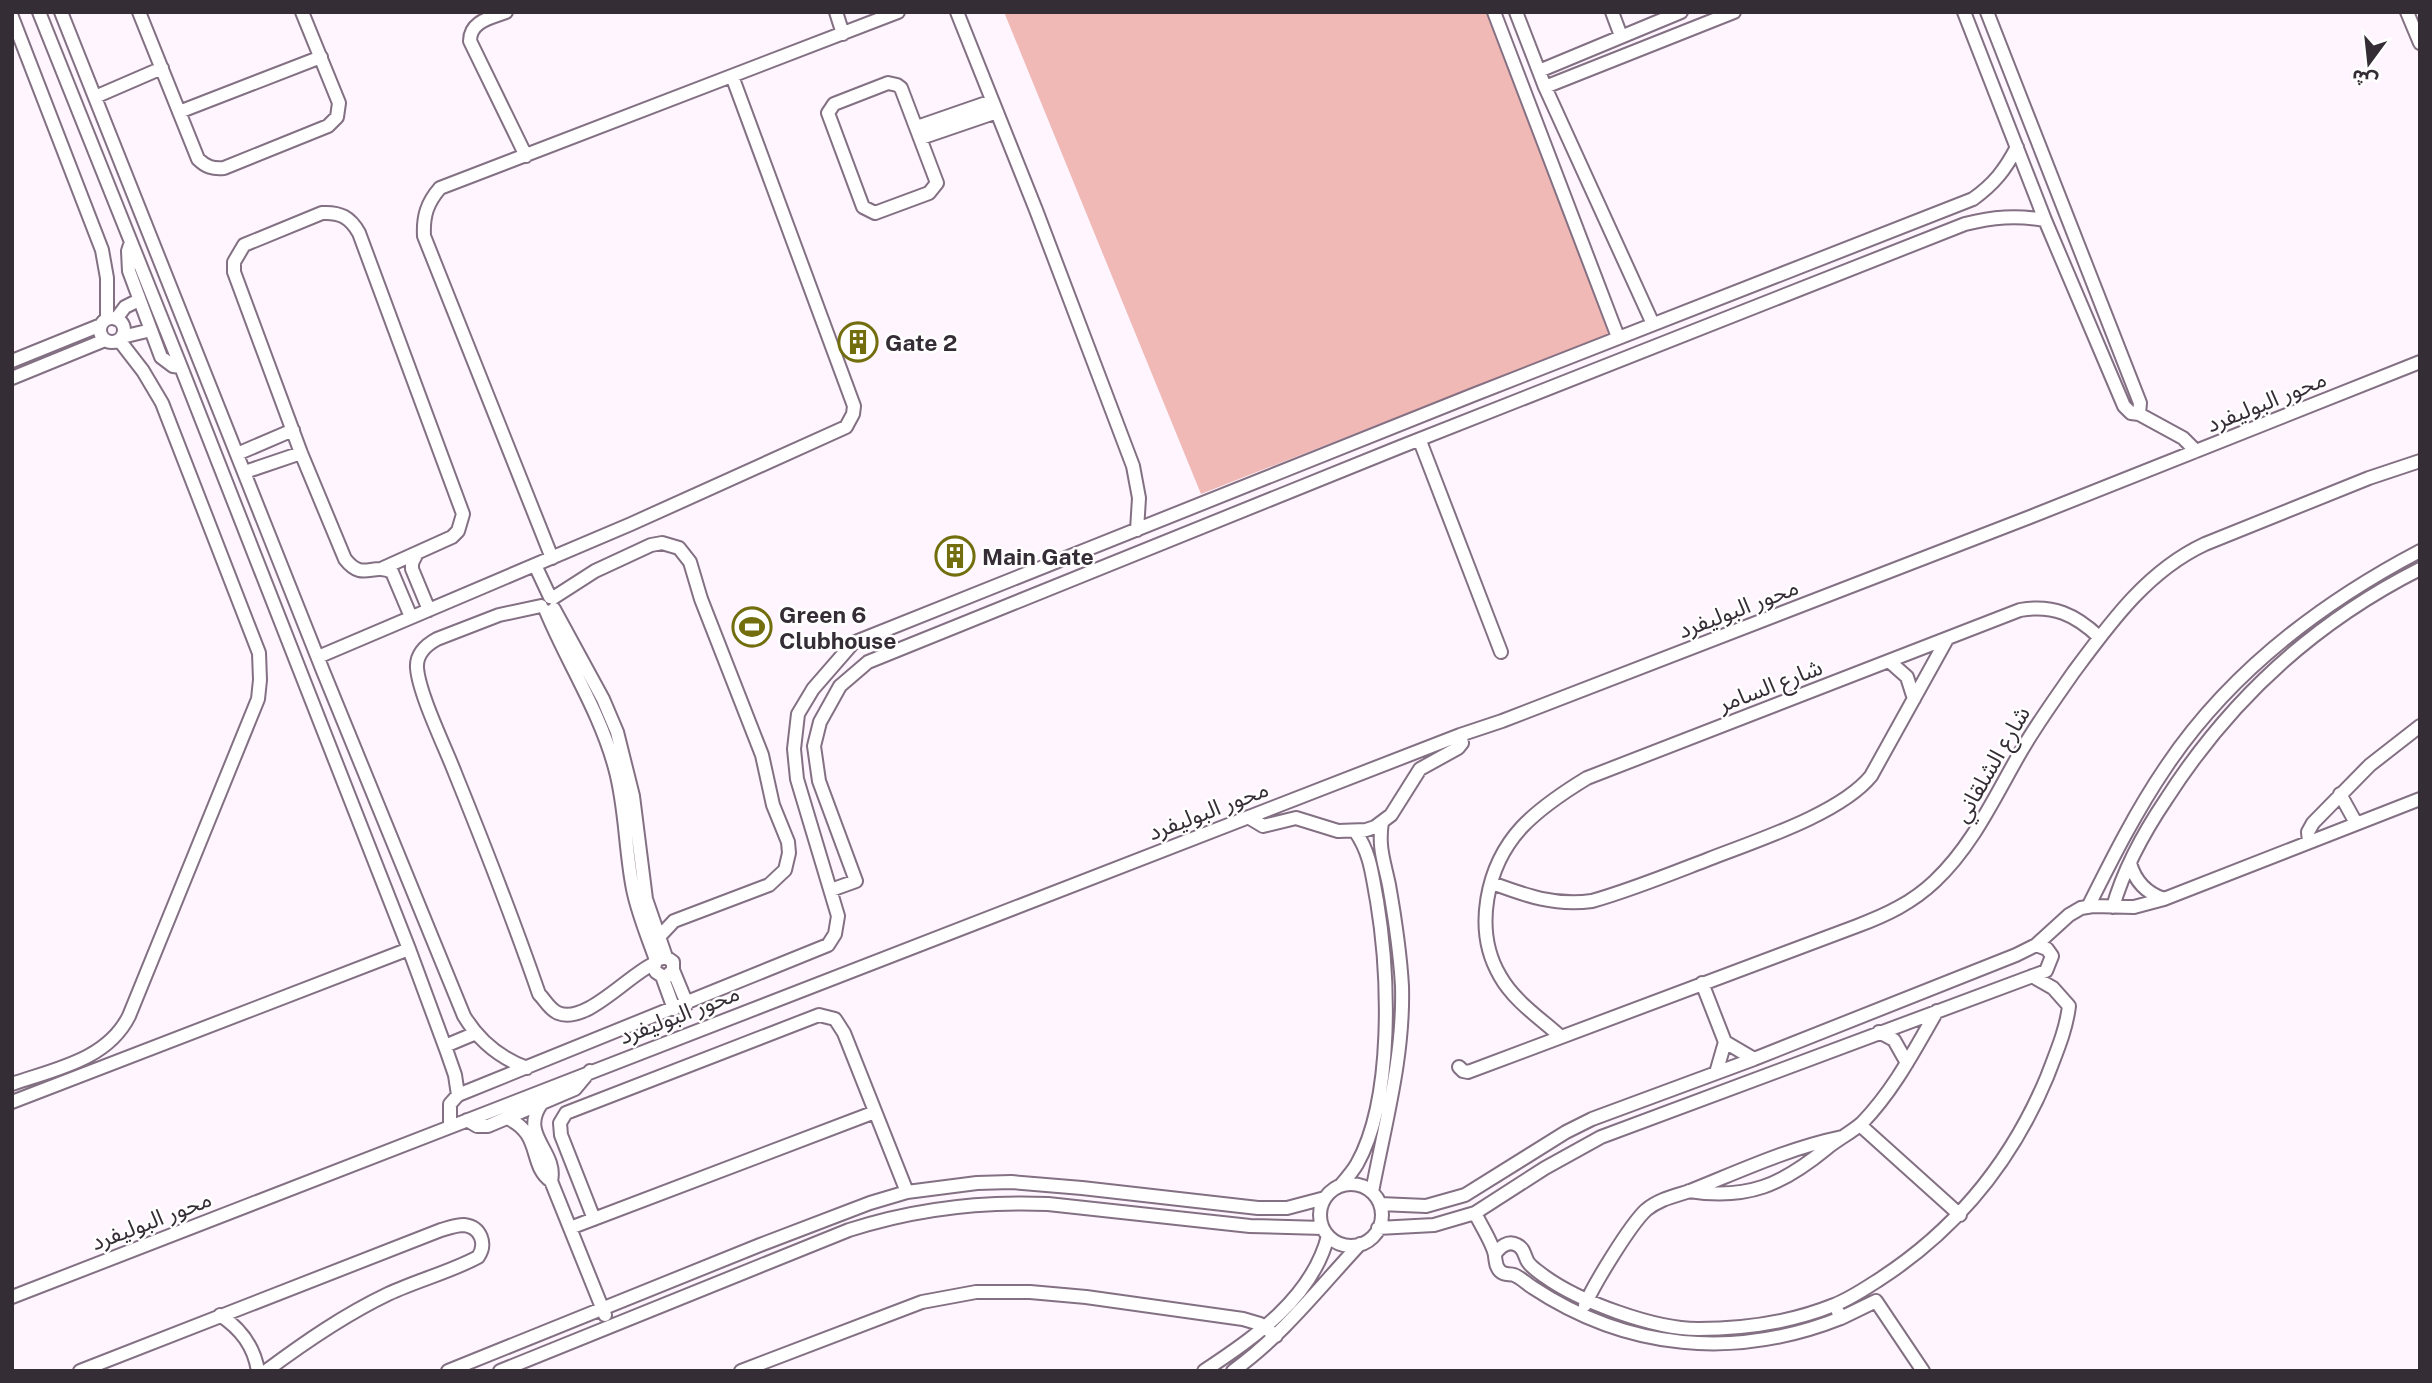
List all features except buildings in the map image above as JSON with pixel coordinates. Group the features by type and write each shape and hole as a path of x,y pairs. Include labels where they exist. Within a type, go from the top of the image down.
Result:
{"street":[{"path":"38,12 409,949 455,1075 458,1095"},
{"path":"61,12 464,1016 476,1033 498,1054 527,1068"},
{"path":"139,12 198,159 216,169 235,164 333,122 337,117 340,103 302,12"},
{"path":"506,12 477,24 471,31 470,41 526,156"},
{"path":"836,12 843,34"},
{"path":"552,558 424,236 423,223 432,198 440,188 898,12"},
{"path":"957,12 1133,466 1139,498 1137,530"},
{"path":"1494,12 1618,337"},
{"path":"1516,12 1545,87 1653,324"},
{"path":"1612,12 1621,36"},
{"path":"1539,71 1681,12"},
{"path":"1545,87 1734,12"},
{"path":"1965,12 2045,220 2124,406 2131,413 2139,414 2183,438 2196,451"},
{"path":"1987,12 2140,403 2139,414"},
{"path":"2407,12 2420,43"},
{"path":"12,17 102,250 108,293 108,321"},
{"path":"180,113 321,57"},
{"path":"95,97 162,68"},
{"path":"318,657 552,558 846,427 853,414 853,406 732,76"},
{"path":"893,83 901,88 919,133 936,177 934,189 882,212 869,211 863,207 828,113 834,104 893,83"},
{"path":"919,133 994,106"},
{"path":"450,1126 450,1104 458,1095 828,945 838,922 797,779 794,749 799,714 813,689 853,643 1618,337 1973,199 2005,171 2017,148"},
{"path":"333,212 353,223 359,233 462,505 463,514 458,531 452,537 382,569 357,571 345,559 293,430 237,282 234,262 244,246 321,214 333,212"},
{"path":"831,890 856,881 819,781 814,746 820,722 840,686 868,662 1965,225 1993,217 2018,215 2045,220"},
{"path":"131,242 128,251 129,271 161,357 173,366 181,368"},
{"path":"12,1084 94,1054 115,1039 125,1024 254,712 260,680 259,653 162,403 144,371 115,339 100,333 108,321 139,300"},
{"path":"12,361 108,321 124,328 115,339"},
{"path":"12,378 115,339 151,330"},
{"name":"محور البوليفرد","path":"12,1297 1460,735 1670,657 2420,362"},
{"path":"237,454 293,430"},
{"path":"1420,440 1501,652"},
{"path":"245,472 301,453"},
{"name":"شارع الشلقاني","path":"1459,1067 1468,1072 1897,909 1934,883 1961,853 1973,837 2034,730 2099,637 2157,573 2188,552 2357,483 2419,462"},
{"path":"652,919 674,920 774,882 785,870 789,853 762,755 701,598 690,562 674,545 662,543 651,545 587,576 548,603 499,615 437,639 425,647 419,656 418,674 506,898 539,994 557,1013 572,1016 591,1007 638,973 661,966"},
{"path":"2088,906 2139,808 2167,765 2226,692 2266,654 2321,612 2371,578 2420,551"},
{"path":"417,553 412,569 429,610"},
{"path":"532,566 548,603 603,699 620,761 625,815 638,887 639,913 680,1006"},
{"path":"382,569 392,572 411,617"},
{"path":"2113,907 2119,885 2154,817 2219,724 2277,666 2330,625 2378,591 2420,569"},
{"path":"402,594 419,587"},
{"name":"شارع السامر","path":"1492,883 1501,859 1521,827 1559,795 1587,778 2020,610 2041,608 2071,615 2099,637"},
{"path":"2321,612 2330,625"},
{"path":"1561,1037 1514,996 1491,958 1484,924 1492,883 1551,902 1571,904 1592,901 1733,850 1821,813 1850,797 1866,783 1947,639"},
{"path":"1889,661 1907,677 1914,699"},
{"path":"2309,842 2308,832 2313,823 2340,794 2370,765 2420,726"},
{"path":"1248,817 1263,826 1296,818 1338,831 1366,830 1382,822 1398,805 1420,769 1458,748 1462,743 1460,735"},
{"path":"2340,794 2356,823"},
{"path":"1380,1204 1426,1206 1465,1195 1566,1132 1592,1119 1754,1059 2036,945 2069,915 2088,906 2134,907 2164,899 2420,799"},
{"path":"1372,1192 1398,1065 1402,1011 1398,942 1380,848 1382,822"},
{"path":"449,1371 785,1236 870,1203 907,1192 976,1183 1011,1182 1258,1208 1287,1208 1325,1198 1341,1185 1365,1147 1378,1094 1385,1036 1382,932 1367,851 1355,831"},
{"path":"2130,863 2135,877 2144,888 2164,899"},
{"path":"638,887 658,937 661,966"},
{"path":"658,937 674,920"},
{"path":"1378,1228 1434,1225 1475,1213 1545,1168 1601,1137 2046,971 2052,956 2047,949 2036,945"},
{"path":"12,1102 409,949"},
{"path":"1526,1261 1552,1281 1588,1300 1626,1315 1695,1329 1744,1327 1835,1305 1896,1269 1960,1215 2015,1141 2036,1103 2060,1046 2069,1006 2053,988 2032,976"},
{"path":"1702,983 1725,1042 1716,1073"},
{"path":"1689,1191 1732,1195 1769,1186 1805,1166 1860,1125 1882,1099 1907,1063 1937,1010"},
{"path":"594,1219 559,1129 562,1118 577,1107 820,1015 835,1019 840,1025 907,1192"},
{"path":"1879,1032 1894,1040 1907,1063"},
{"path":"445,1046 476,1033"},
{"path":"1725,1042 1754,1059"},
{"path":"467,1120 481,1127 507,1118 580,1085 590,1071"},
{"path":"542,1103 534,1126 542,1157 542,1172 551,1181 609,1325"},
{"path":"570,1228 875,1112"},
{"path":"507,1118 525,1130 542,1157"},
{"path":"1860,1125 1960,1215"},
{"path":"1581,1315 1637,1220 1647,1210 1662,1200 1791,1150 1842,1136"},
{"path":"1204,1371 1271,1331 1316,1295 1360,1244 1371,1238 1381,1221 1380,1204 1372,1192 1358,1185 1341,1185"},
{"path":"1233,1371 1271,1331 1318,1268 1326,1232 1320,1213 1325,1198"},
{"path":"500,1371 849,1230 881,1220 950,1207 1014,1202 1048,1204 1326,1232 1340,1243 1360,1244"},
{"path":"1475,1213 1495,1254 1498,1268 1503,1273 1514,1275 1547,1297 1612,1327 1651,1338 1691,1343 1718,1344 1771,1339 1841,1318 1877,1301 1923,1371"},
{"path":"83,1370 453,1226 468,1226 479,1233 483,1244 478,1257 390,1293 354,1311 328,1326 266,1371"},
{"path":"1495,1254 1509,1243 1518,1245 1525,1252 1523,1270 1514,1275"},
{"path":"741,1371 922,1303 976,1292 1030,1292 1086,1297 1243,1319 1271,1331"},
{"path":"1835,1305 1841,1318"},
{"path":"220,1315 243,1334 251,1347 258,1371"}],"shaded area":[{"path":"1004,12 1487,12 1611,333 1201,494"}],"place":[{"name":"Gate 2","path":"858,342"},
{"name":"Main Gate","path":"955,556"},
{"name":"Green 6 Clubhouse","path":"752,627"}]}
